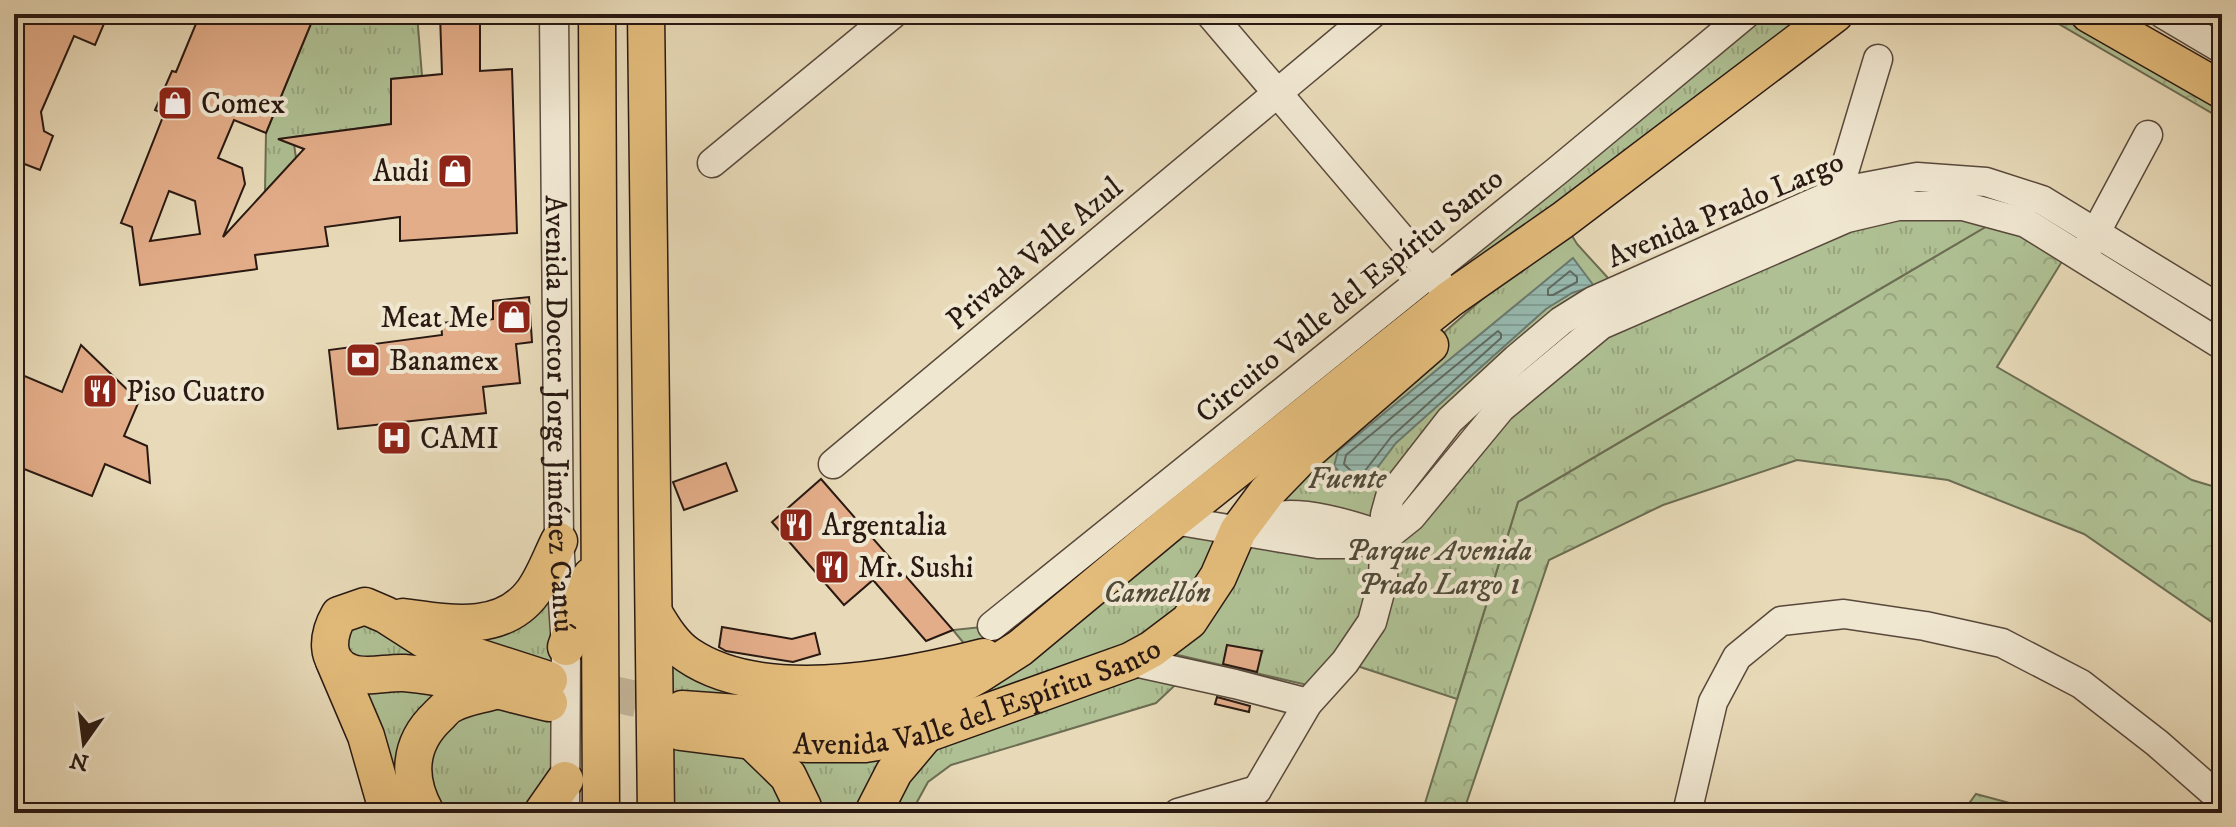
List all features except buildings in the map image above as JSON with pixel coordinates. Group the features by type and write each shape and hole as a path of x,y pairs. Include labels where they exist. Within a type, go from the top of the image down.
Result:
{"main road":[{"name":"Avenida Doctor Jorge Jiménez Cantú","path":"597,14 601,813"},
{"path":"646,14 656,813"},
{"name":"Avenida Valle del Espíritu Santo","path":"1563,220 1511,274 1299,459 1267,492 1238,531 1218,577 1189,621 1141,655 926,734 865,744 752,741 681,720 877,713 939,697 1020,648 1174,520 1443,287 1563,220 1835,14"},
{"path":"2089,14 2222,90"},
{"path":"386,615 474,624 505,616 533,593 559,541"},
{"path":"566,647 599,552"},
{"path":"334,661 349,672 365,675 406,673 496,690 549,692 425,640 386,615 365,606 339,615 329,639 334,661 366,736 388,813"},
{"path":"654,613 667,635 687,654 710,667 769,681 857,682 954,666 1020,648"},
{"path":"426,813 416,795 411,767 426,727 451,704 496,690"},
{"path":"873,813 894,772 926,734"},
{"path":"752,741 788,776 803,813"},
{"path":"655,757 666,813"},
{"path":"542,813 565,797"}],"street":[{"name":"Avenida Doctor Jorge Jiménez Cantú","path":"554,14 559,541 566,647 565,797"},
{"path":"712,163 893,14"},
{"path":"1210,14 1443,287"},
{"name":"Privada Valle Azul","path":"833,464 1372,14"},
{"name":"Circuito Valle del Espíritu Santo","path":"992,626 1443,287 1557,171 1746,14"},
{"path":"2163,14 2222,49"},
{"path":"1838,192 1878,59"},
{"path":"2089,244 2148,135"},
{"name":"Avenida Prado Largo","path":"1386,537 1411,517 1501,408 1601,325 1797,225 1838,192 1917,177 1986,182 2042,200 2089,244 2222,345"},
{"name":"Avenida Prado Largo","path":"1797,225 1898,206 1963,206 2089,244 2222,310"},
{"path":"1174,520 1238,531 1269,517 1296,516 1352,525 1386,537 1383,581 1372,622 1345,662 1314,696 1258,802 1178,813"},
{"path":"1687,813 1713,702 1737,657 1781,621 1844,614 1925,626 2002,643 2081,684 2157,743 2222,800"},
{"path":"1141,655 1235,684 1314,696"}],"green space":[{"path":"315,14 417,14 422,76 391,79 391,124 293,137 296,158 265,192 266,133"},
{"path":"1746,14 1835,14 1563,221 1577,244 1619,290 1593,301 1388,496 1386,536 1571,348 1847,218 1999,219 1518,502 1457,699 1345,662 1320,688 1152,649 1188,673 1156,703 951,765 928,782 911,813 656,813 655,676 687,654 740,676 976,658 953,630 992,626","holes":["1511,274 1299,459 1238,531 1175,519"]},
{"path":"2025,14 2089,14 2222,90 2222,119 2057,23"},
{"path":"1999,219 2066,255 1997,367 2192,480 2222,489 2222,629 2084,534 1948,480 1797,460 1663,505 1549,560 1463,813 1422,813 1518,502"},
{"path":"559,541 565,813 388,813 333,625 505,616"},
{"path":"1976,794 2036,810 2039,813 1962,813"}],"water":[{"path":"1573,258 1594,286 1572,293 1546,309 1396,443 1362,488 1348,482 1334,466 1338,451"}],"tunnel":[{"path":"549,680 682,709"}],"place":[{"name":"Comex","path":"175,103"},
{"name":"Audi","path":"455,171"},
{"name":"Meat Me","path":"514,317"},
{"name":"Banamex","path":"363,360"},
{"name":"Piso Cuatro","path":"100,391"},
{"name":"CAMI","path":"394,438"},
{"name":"Argentalia","path":"796,525"},
{"name":"Mr. Sushi","path":"832,567"}],"park label":[{"name":"Fuente","path":"1347,478"},
{"name":"Parque Avenida Prado Largo 1","path":"1439,567"},
{"name":"Camellón","path":"1157,592"}]}
